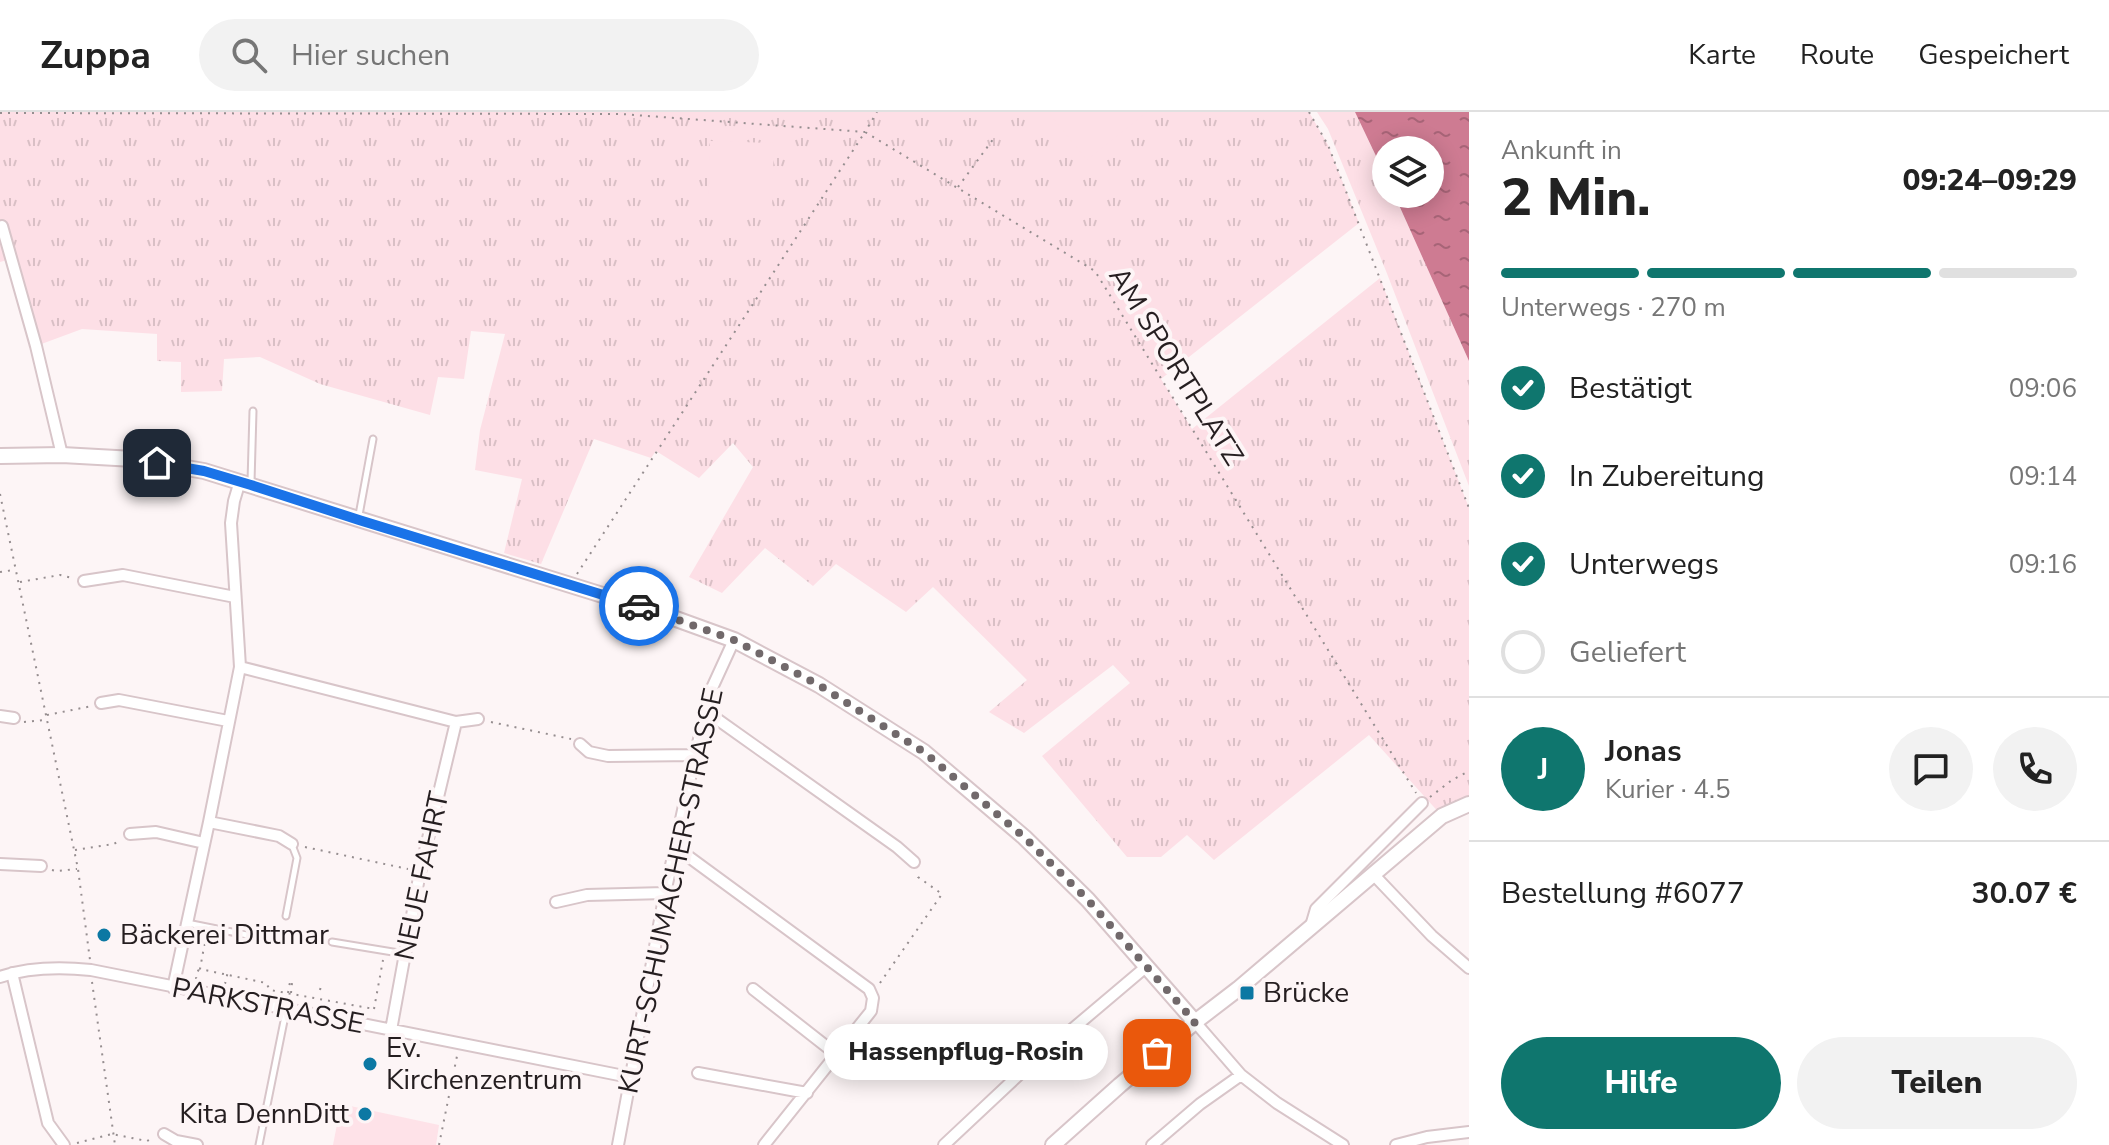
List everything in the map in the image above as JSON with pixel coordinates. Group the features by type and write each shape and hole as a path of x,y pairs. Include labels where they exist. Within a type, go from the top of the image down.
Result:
{"street":[{"path":"2,226 36,346 62,455"},
{"path":"0,456 134,459 204,471 654,611 734,640 819,685 924,752 1024,837 1088,900 1241,1075 1277,1103 1343,1145"},
{"path":"173,988 240,667 231,523 234,501 245,483"},
{"path":"84,581 123,575 235,597"},
{"name":"KURT-SCHUMACHER-STRASSE","path":"618,1145 665,893 695,755 712,688 734,640"},
{"path":"240,667 456,722 478,719"},
{"path":"101,703 119,700 228,721"},
{"path":"707,712 914,862"},
{"path":"0,716 14,718"},
{"name":"NEUE FAHRT","path":"391,1030 420,872 456,722"},
{"path":"580,744 589,752 608,756 695,755"},
{"path":"1311,926 1316,909 1422,803"},
{"path":"1053,1145 1442,816 1469,804"},
{"path":"209,822 279,836 292,844"},
{"path":"130,834 156,832 204,843"},
{"path":"673,855 689,857 869,989 873,998 871,1011 764,1145"},
{"path":"0,864 41,866"},
{"path":"1373,874 1432,936 1469,968"},
{"path":"556,902 587,895 665,893"},
{"path":"944,1145 1024,1070 1147,966"},
{"name":"PARKSTRASSE","path":"0,977 62,967 91,970 629,1077"},
{"path":"12,973 48,1123 64,1145"},
{"path":"753,989 836,1054"},
{"path":"698,1073 807,1093"},
{"path":"1152,1145 1200,1104 1241,1075"},
{"path":"1396,1145 1469,1132"},
{"path":"164,1134 176,1141 197,1145"}],"lane":[{"path":"245,483 253,411"},
{"path":"359,520 373,439"},
{"path":"286,916 297,858 292,844"},
{"path":"187,923 272,940"},
{"path":"332,942 405,954"},
{"path":"259,1145 286,1010"}],"path":[{"path":"571,585 877,112"},
{"path":"1309,112 1328,145 1469,508"},
{"path":"0,113 621,114 865,132"},
{"name":"AM SPORTPLATZ","path":"865,132 1095,271 1422,803"},
{"path":"957,188 994,138"},
{"path":"0,494 78,869 115,1145"},
{"path":"0,572 16,569"},
{"path":"19,582 60,575 84,581"},
{"path":"14,718 27,723 101,703"},
{"path":"478,719 569,738 580,744"},
{"path":"1422,803 1469,771"},
{"path":"74,851 114,844 130,834"},
{"path":"292,844 420,872"},
{"path":"869,989 879,985 942,894 918,877 914,862"},
{"path":"41,866 56,871 78,869"},
{"path":"194,987 207,935"},
{"path":"372,1016 384,955"},
{"path":"201,968 260,980 270,990 374,1009"},
{"path":"223,993 227,973"},
{"path":"289,993 291,982"},
{"path":"439,1145 459,1043"},
{"path":"72,1145 112,1134 147,1141 164,1134"}],"shaded area":[{"name":"Kita DennDitt","path":"341,1104 439,1125 436,1145 333,1145"}],"green space":[{"path":"0,112 1309,112 1328,145 1359,223 1161,379 1192,429 1380,278 1469,508 1469,804 1442,816 1369,735 1214,860 1187,835 1161,857 1127,857 1042,756 1130,683 1113,665 1024,733 989,712 1027,680 933,587 906,612 836,564 813,586 765,548 722,593 689,577 753,467 733,443 699,478 656,451 651,458 594,439 541,564 504,553 522,479 475,470 480,430 505,334 471,331 464,379 438,377 430,415 320,384 260,357 224,359 222,391 181,392 181,362 157,361 157,334 82,329 36,346 11,259 0,262"},
{"path":"1048,112 1147,112 1087,160"},
{"path":"1317,112 1355,112 1372,148 1372,208 1400,208 1469,361 1469,486 1386,271 1328,129"},
{"path":"710,141 774,143 772,209 708,209"}],"water":[{"path":"1355,112 1469,112 1469,361 1400,208 1444,208 1444,136 1372,136 1372,148"}],"way so far":[{"path":"639,606 734,640 819,685 924,752 1024,837 1088,900 1195,1022 1157,1053"}],"place":[{"name":"Bäckerei Dittmar","path":"104,935"},
{"name":"Brücke","path":"1247,993"},
{"name":"Hassenpflug-Rosin","path":"1157,1053"},
{"name":"Ev. Kirchenzentrum","path":"370,1064"},
{"name":"Kita DennDitt","path":"365,1114"}],"route":[{"path":"157,463 204,471 639,606"}]}
